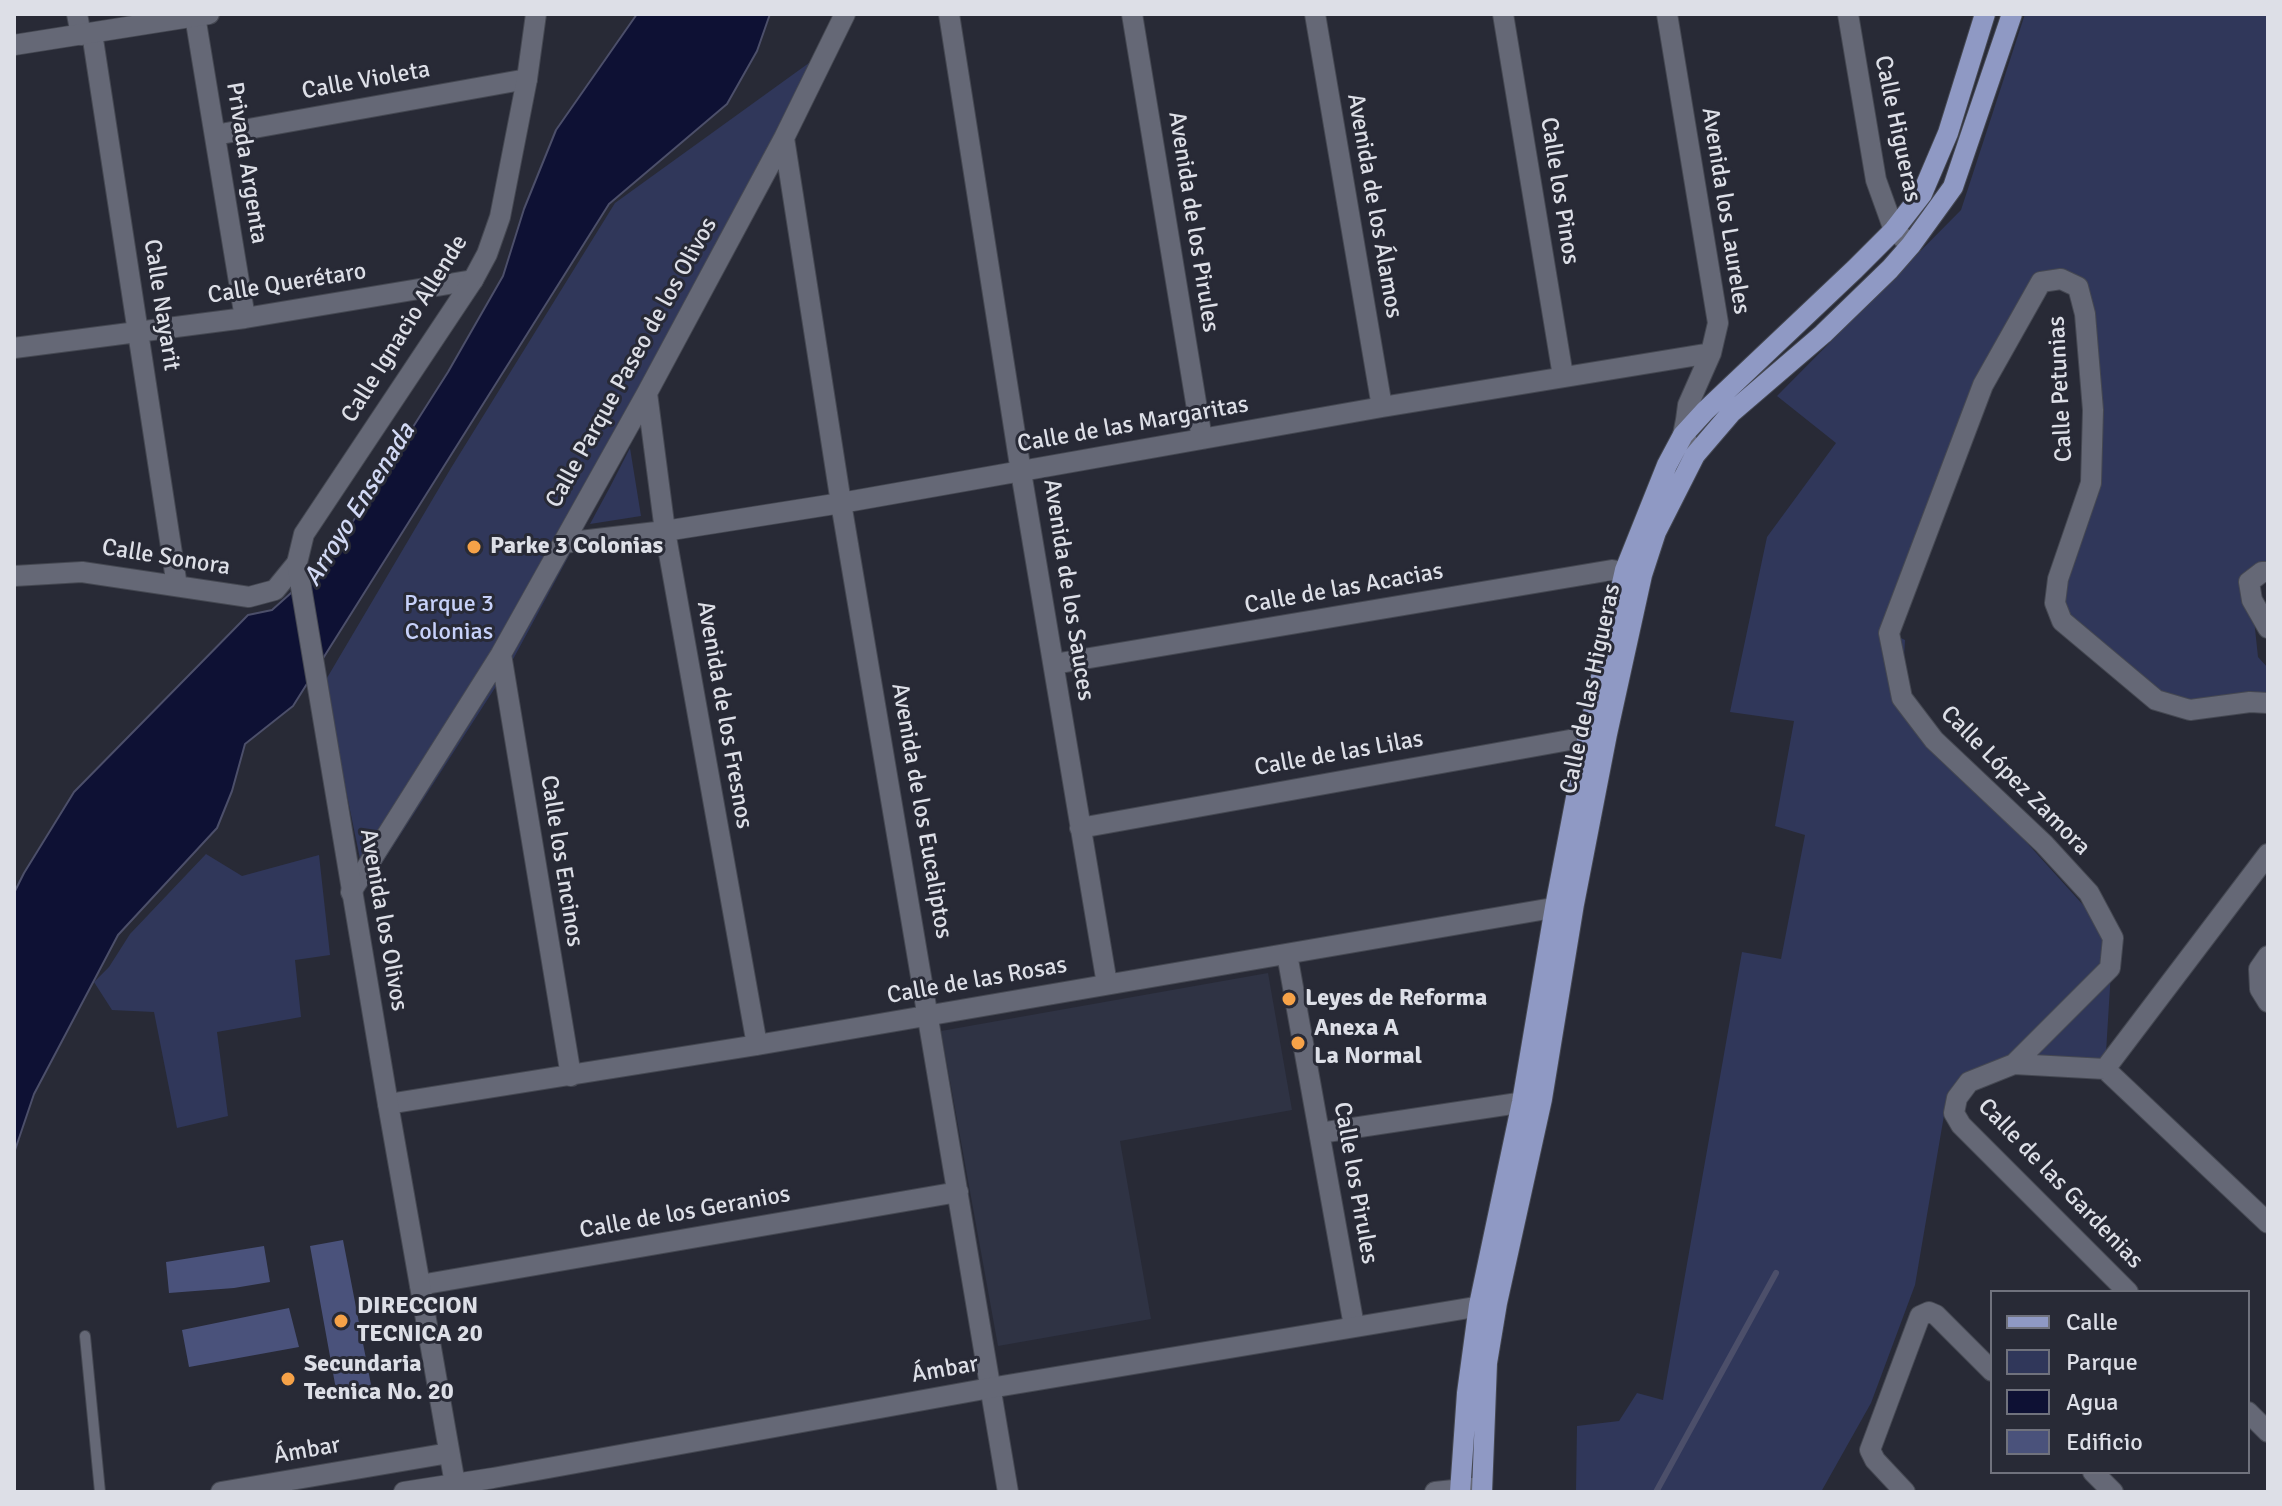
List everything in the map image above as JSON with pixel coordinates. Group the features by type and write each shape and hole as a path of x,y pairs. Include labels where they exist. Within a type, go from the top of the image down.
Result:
{"main road":[{"name":"Calle de las Higueras","path":"1460,1490 1467,1393 1532,1101 1598,735 1634,573 1662,477 1683,435 1705,411 1894,230 1922,194 1935,166 1985,14"},
{"name":"Calle de las Higueras","path":"1634,573 1695,455 1731,413 1823,334 1911,245 1953,187 2012,14"},
{"name":"Calle de las Higueras","path":"1482,1489 1488,1304"}],"street":[{"name":"Calle Ignacio Allende","path":"297,563 304,534 473,280 487,254 500,217 527,79 536,14"},
{"name":"Calle Parque Paseo de los Olivos","path":"351,892 501,654 647,393 784,138 845,14"},
{"name":"Avenida de los Sauces","path":"949,14 1021,472 1107,984"},
{"name":"Avenida de los Pirules","path":"1132,14 1202,439"},
{"name":"Avenida de los Álamos","path":"1315,14 1382,407"},
{"name":"Calle los Pinos","path":"1503,14 1563,376"},
{"name":"Avenida los Laureles","path":"1667,14 1718,323 1711,353 1688,405 1683,435"},
{"name":"Calle Higueras","path":"1848,14 1876,180 1894,230 1911,245"},
{"path":"14,45 83,27 202,15"},
{"name":"Privada Argenta","path":"202,15 215,135 245,318"},
{"name":"Calle Nayarit","path":"83,27 139,332 177,586"},
{"name":"Calle Violeta","path":"215,135 527,79"},
{"name":"Avenida de los Eucaliptos","path":"784,138 841,503 930,1015 1008,1492"},
{"name":"Calle Petunias","path":"2041,282 2061,279 2078,287 2085,314 2093,410 2091,483 2058,579 2055,603 2062,621 2156,700 2190,710 2250,702 2268,703"},
{"name":"Calle Querétaro","path":"14,348 245,318 473,280"},
{"name":"Calle López Zamora","path":"2014,1064 2110,968 2113,938 2089,893 2044,844 1934,740 1902,698 1889,633 1983,385 2041,282"},
{"name":"Calle de las Margaritas","path":"563,543 665,531 841,503 1382,407 1711,353"},
{"name":"Avenida de los Fresnos","path":"647,393 665,531 757,1045"},
{"path":"1683,435 1695,455"},
{"name":"Calle Sonora","path":"14,576 82,572 249,597 275,590 297,563"},
{"name":"Avenida los Olivos","path":"297,563 351,892 456,1488"},
{"name":"Calle de las Acacias","path":"1054,664 1612,570 1634,573"},
{"path":"2268,572 2262,572 2249,582 2252,600 2268,628"},
{"name":"Calle los Encinos","path":"501,654 571,1076"},
{"name":"Calle de las Lilas","path":"1080,828 1598,735"},
{"path":"2105,1069 2268,854"},
{"name":"Calle de las Rosas","path":"388,1104 757,1045 1565,906"},
{"name":"Calle los Pirules","path":"1287,954 1354,1326"},
{"path":"2268,956 2259,969 2260,989 2268,1002"},
{"path":"2014,1064 2105,1069 2268,1223"},
{"name":"Calle de las Gardenias","path":"2014,1064 1969,1082 1957,1098 1954,1113 1961,1125 2126,1290"},
{"path":"1320,1133 1532,1101"},
{"name":"Calle de los Geranios","path":"420,1285 958,1192"},
{"name":"Ámbar","path":"404,1492 456,1488 990,1388 1488,1304"},
{"path":"1905,1492 1875,1460 1870,1450 1920,1316 1929,1312 1936,1315 1990,1369"},
{"path":"2250,1414 2268,1432"},
{"name":"Ámbar","path":"221,1492 449,1453"},
{"path":"2095,1474 2113,1492"},
{"path":"1435,1492 1482,1489"}],"lane":[{"path":"85,1336 100,1492"}],"shaded area":[{"path":"1268,973 1292,1110 1120,1141 1151,1319 998,1346 941,1031"}],"green space":[{"path":"2025,14 2268,14 2268,564 2252,600 2258,657 2268,668 2268,703 2156,700 2055,603 2091,483 2078,287 2041,283 1983,385 1890,633 1905,640 1902,698 1934,740 2113,938 2105,1069 2014,1064 1948,1092 1915,1285 1871,1403 1821,1492 1576,1492 1577,1426 1619,1421 1637,1393 1663,1400 1742,952 1781,959 1805,835 1775,826 1794,721 1730,712 1767,537 1836,443 1777,396 1961,210"},
{"name":"Parque 3 Colonias","path":"838,42 791,144 511,663 366,888 324,683 451,468 615,203"},
{"path":"630,448 641,516 590,524 610,487"},
{"path":"206,854 242,876 319,855 330,955 295,960 301,1017 217,1032 228,1116 177,1128 154,1012 112,1010 94,982 109,967 130,934"}],"water":[{"path":"637,14 770,14 757,51 727,104 609,204 293,706 245,744 232,791 217,828 118,935 34,1094 14,1153 14,893 24,873 74,792 248,615 272,610 329,559 448,372 503,276 524,209 556,130"}],"building":[{"name":"DIRECCION TECNICA 20","path":"343,1240 373,1395 337,1395 310,1246"},
{"path":"264,1246 270,1282 169,1293 166,1262"},
{"path":"289,1308 299,1347 189,1367 182,1330"}],"waterway":[{"path":"1656,1492 1776,1273"}],"place":[{"name":"Parke 3 Colonias","path":"474,547"},
{"name":"Leyes de Reforma","path":"1289,999"},
{"name":"Anexa A La Normal","path":"1298,1043"},
{"name":"DIRECCION TECNICA 20","path":"341,1321"},
{"name":"Secundaria Tecnica No. 20","path":"288,1379"}],"water label":[{"name":"Arroyo Ensenada","path":"360,505"}]}
